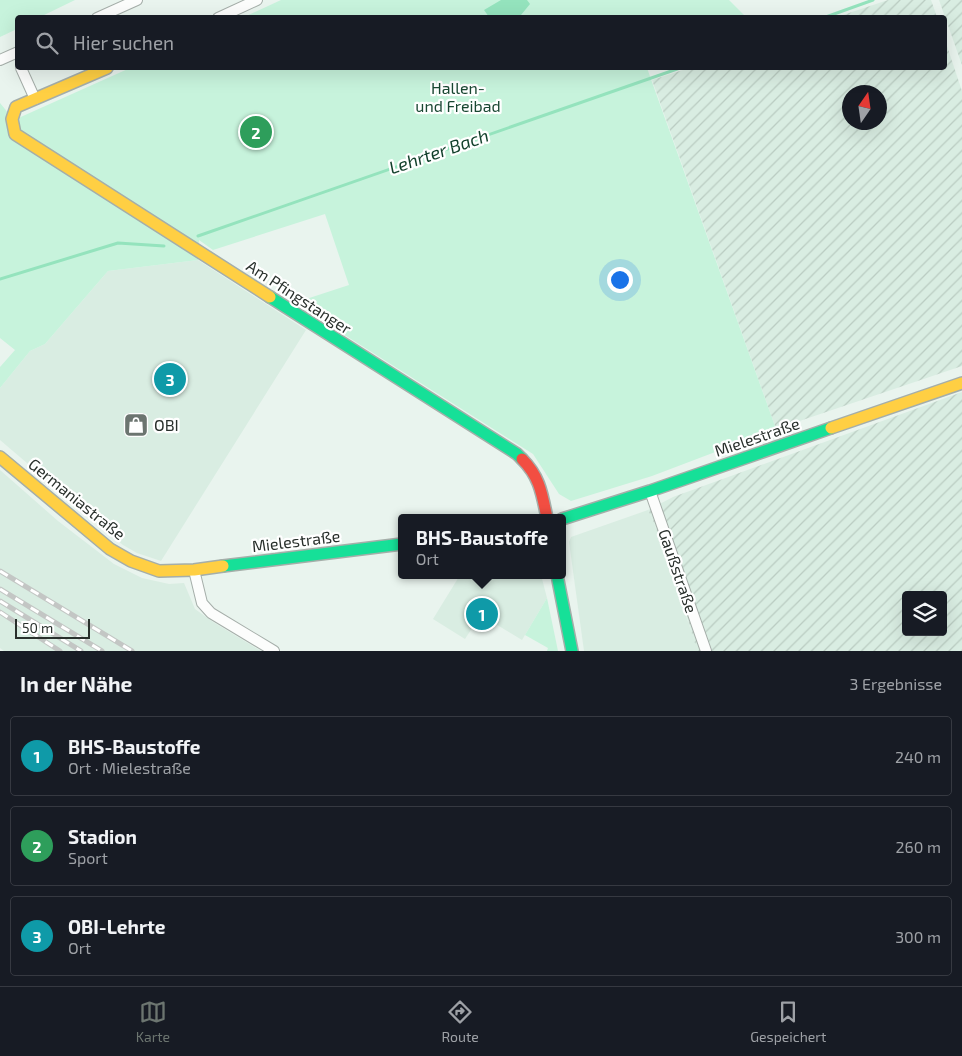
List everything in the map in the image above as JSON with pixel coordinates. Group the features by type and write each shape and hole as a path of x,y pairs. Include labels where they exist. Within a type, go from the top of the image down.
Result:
{"street":[{"path":"116,14 137,0"},
{"path":"224,15 257,0"},
{"path":"0,60 15,55"},
{"path":"22,70 35,98 102,70"},
{"name":"Am Pfingstanger","path":"35,98 16,106 12,119 16,134 176,238 517,454 532,469 541,487 546,514"},
{"name":"Mielestraße","path":"566,518 650,491 962,383"},
{"name":"Germaniastraße","path":"0,457 110,549 131,561 159,571 194,570"},
{"name":"Gaußstraße","path":"650,491 706,651"},
{"name":"Mielestraße","path":"194,570 398,544"},
{"path":"194,570 202,603 211,613 274,651"},
{"path":"558,579 572,651"}],"shaded area":[{"path":"501,0 527,0 530,4 521,15 488,15 484,10"},
{"path":"888,0 931,0 936,15 843,15"},
{"path":"939,0 962,0 962,65 947,23 947,15 944,15"},
{"path":"947,46 962,91 962,366 776,429 652,80 683,70 947,70"},
{"path":"198,260 306,330 161,561 137,553 123,545 0,440 0,388 30,351 45,344 108,271"},
{"path":"962,392 962,651 696,651 685,611 648,510 673,497"},
{"path":"0,470 58,521 114,564 142,578 169,584 184,583 195,609 261,651 4,651 0,648"},
{"path":"648,510 698,651 584,651 569,542 571,537"},
{"path":"458,579 542,579 547,598 522,640 484,617 481,621 478,619 465,639 433,619"}],"green space":[{"path":"0,0 75,0 44,15 15,15 15,30 0,37"},
{"path":"281,0 729,0 744,15 248,15"},
{"name":"Hallen- und Freibad","path":"126,70 648,70 776,429 652,476 571,501 559,494 533,454 294,303 349,285 325,214 213,250 199,240 198,260 108,271 45,344 30,351 0,388 0,367 15,350 0,338 0,103 14,120"},
{"path":"547,598 558,651 547,651 548,648 525,635"}],"waterway":[{"name":"Lehrter Bach","path":"831,15 873,0"},
{"name":"Lehrter Bach","path":"198,236 674,70"},
{"name":"Lehrter Bach","path":"0,279 118,243 164,246"}],"railway":[{"path":"0,571 132,651"},
{"path":"0,589 102,651"},
{"path":"0,601 81,651"},
{"path":"0,612 60,651"}],"traffic: fast":[{"path":"270,297 517,454 522,459"},
{"path":"566,518 650,491 831,428"},
{"path":"223,566 398,544"},
{"path":"558,579 572,651"}],"traffic: slow":[{"path":"102,70 16,107 12,119 15,134 270,297"},
{"path":"831,428 962,383"},
{"path":"0,457 110,549 131,561 159,571 194,570 223,566"}],"traffic: jam":[{"path":"522,459 537,479 546,514"}],"place":[{"name":"Stadion","path":"256,132"},
{"name":"OBI-Lehrte","path":"170,379"},
{"name":"OBI","path":"136,425"},
{"name":"BHS-Baustoffe","path":"482,614"}]}
